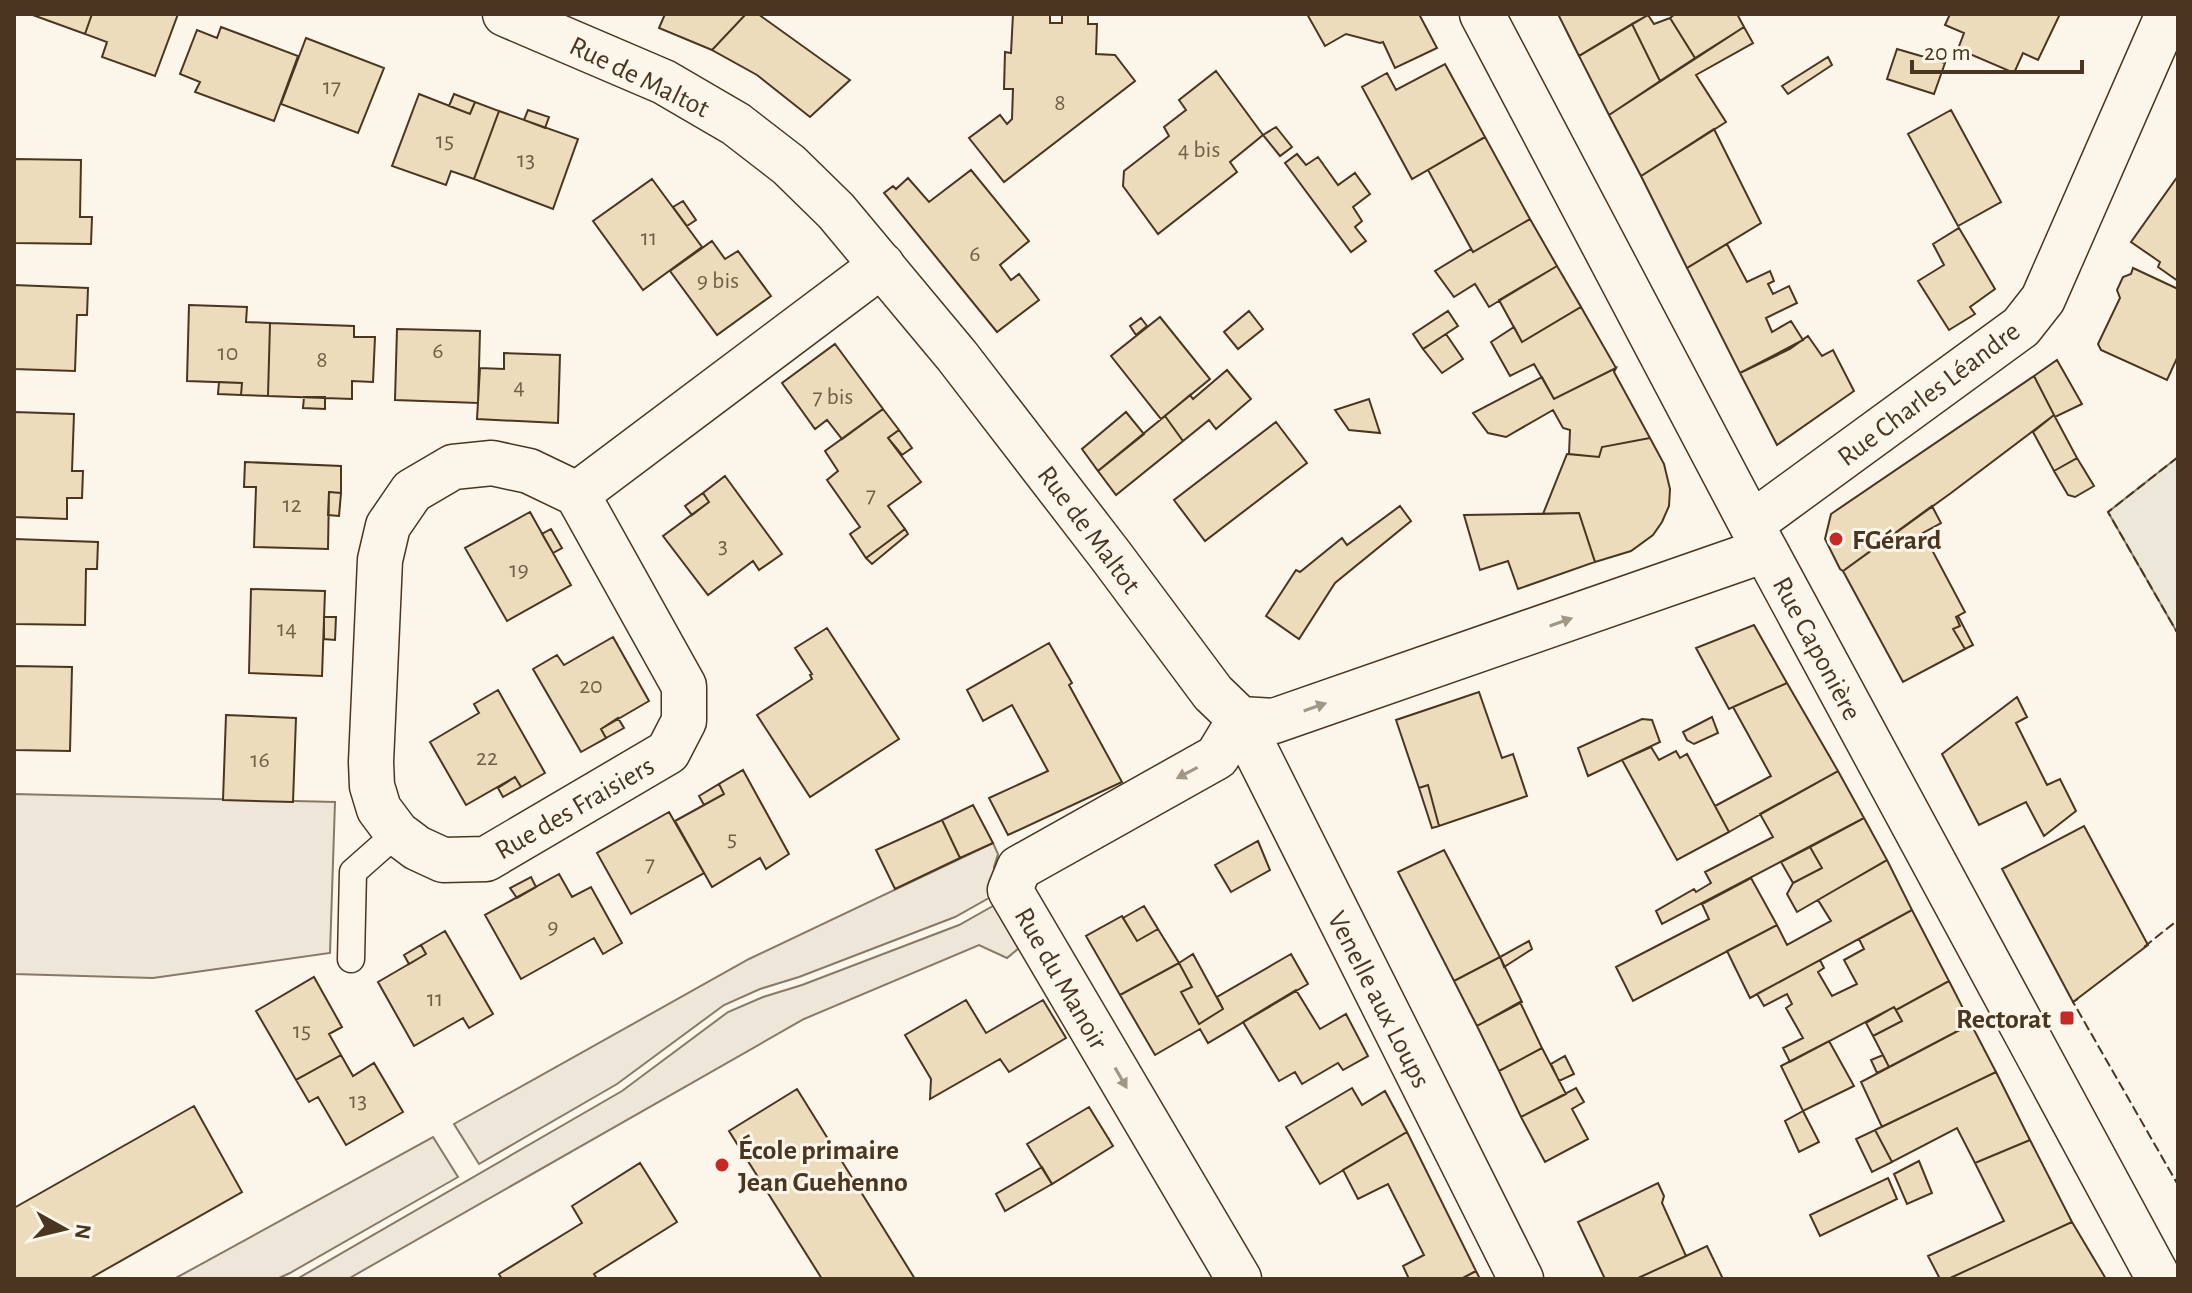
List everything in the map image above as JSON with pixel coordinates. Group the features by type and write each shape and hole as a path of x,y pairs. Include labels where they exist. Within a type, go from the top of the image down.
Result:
{"street":[{"name":"Rue de Maltot","path":"505,14 664,82 736,124 799,174 836,211 967,368 1213,693 1240,719"},
{"name":"Rue Caponière","path":"1482,14 1758,537 2159,1279"},
{"name":"Rue Charles Léandre","path":"1758,537 2021,327 2043,299 2168,14"},
{"path":"577,494 882,265"},
{"name":"Rue des Fraisiers","path":"492,463 517,468 577,494 684,686 684,721 668,752 486,859 443,860 417,848 397,833 379,809 372,786 380,560 388,526 412,491 453,467 492,463"},
{"path":"1240,719 1274,721 1758,537"},
{"name":"Rue du Manoir","path":"1239,1279 1010,890 1019,868 1217,757 1240,719"},
{"name":"Venelle aux Loups","path":"1240,719 1521,1279"}],"lane":[{"path":"351,959 353,872 397,833"}],"shaded area":[{"path":"2178,457 2178,634 2108,512"},
{"path":"14,794 335,802 330,953 153,978 14,974"},
{"path":"993,843 998,854 994,867 996,894 955,917 724,1005 617,1084 479,1164 454,1124 749,959"},
{"path":"1000,902 1025,943 1007,958 979,945 804,1019 348,1279 297,1279 622,1091 728,1012 959,925"},
{"path":"433,1137 458,1177 290,1273 277,1279 174,1279"}],"building":[{"path":"30,14 92,14 85,34"},
{"path":"92,14 178,14 155,76 102,57 107,42 85,34"},
{"path":"665,14 746,14 712,50 659,28"},
{"path":"746,14 758,14 850,80 810,117 757,75 712,50"},
{"path":"1013,14 1050,15 1050,23 1062,23 1062,14 1088,14 1088,24 1097,24 1096,54 1115,55 1135,81 1004,182 969,138 1000,115 1007,124 1012,119 1013,89 1004,89 1005,52 1011,53"},
{"path":"1307,14 1419,14 1437,48 1395,68 1383,42 1346,34 1325,46"},
{"path":"1558,14 1648,14 1648,15 1579,56"},
{"path":"1675,14 1737,14 1744,27 1695,58 1670,18"},
{"path":"1950,14 2060,14 2038,60 2023,53 2014,73 1958,49 1964,33 1945,25"},
{"path":"1648,15 1654,24 1670,18 1695,58 1660,81 1632,24"},
{"path":"1632,24 1660,81 1609,115 1579,56"},
{"path":"221,27 298,56 274,121 195,92 200,82 180,74 197,30 217,38"},
{"path":"1744,27 1753,43 1696,75 1726,122 1641,176 1609,115"},
{"path":"306,38 384,68 358,133 281,104"},
{"path":"1897,49 1945,63 1934,94 1887,79"},
{"path":"1828,57 1832,65 1788,94 1782,86"},
{"path":"1445,64 1485,137 1412,179 1362,87 1387,73 1396,90"},
{"path":"1216,71 1263,135 1230,162 1237,172 1158,234 1123,186 1124,171 1169,136 1164,127 1186,110 1179,100"},
{"path":"419,94 470,114 475,102 499,111 474,179 451,171 446,185 392,166"},
{"path":"454,94 475,102 470,114 449,106"},
{"path":"528,110 549,117 545,128 524,120"},
{"path":"1951,110 2001,202 1958,226 1908,134"},
{"path":"499,111 578,139 553,209 474,179"},
{"path":"1276,127 1292,147 1280,156 1263,135"},
{"path":"1714,129 1761,223 1687,268 1641,176"},
{"path":"1485,137 1530,219 1473,252 1428,170"},
{"path":"1297,154 1306,165 1318,157 1338,185 1355,173 1370,194 1353,207 1362,221 1355,227 1366,241 1351,252 1285,163"},
{"path":"14,159 81,160 80,217 92,217 91,244 14,243"},
{"path":"971,170 1029,241 1000,265 1011,280 1019,274 1039,300 997,332 884,193 893,186 896,189 908,178 929,202"},
{"path":"2178,176 2178,281 2158,267 2160,262 2131,242"},
{"path":"652,179 702,247 643,290 593,221"},
{"path":"683,201 696,220 687,226 673,207"},
{"path":"1530,219 1557,266 1489,307 1475,284 1454,297 1435,271"},
{"path":"1959,228 1995,289 1970,307 1975,314 1949,330 1918,281 1944,265 1933,244"},
{"path":"712,241 725,259 738,251 771,296 717,335 670,271"},
{"path":"1727,244 1747,282 1770,271 1774,281 1768,284 1773,294 1789,286 1797,303 1766,318 1772,332 1791,321 1803,340 1740,373 1687,268"},
{"path":"1557,266 1581,307 1522,342 1499,300"},
{"path":"2133,268 2178,289 2178,356 2167,380 2101,350 2098,344 2120,298 2117,290 2123,277 2131,274"},
{"path":"14,285 88,288 87,315 77,315 75,371 14,369"},
{"path":"189,305 247,307 246,322 270,323 268,396 241,395 242,383 187,381"},
{"path":"1581,307 1616,368 1554,399 1534,364 1510,376 1491,342 1514,327 1522,342"},
{"path":"1249,311 1263,329 1238,349 1224,332"},
{"path":"1448,311 1458,326 1423,349 1413,334"},
{"path":"1160,317 1210,379 1161,419 1111,356"},
{"path":"1141,318 1147,326 1136,335 1130,326"},
{"path":"270,323 354,326 354,337 375,337 373,382 352,381 352,399 268,396"},
{"path":"397,329 480,331 478,403 395,400"},
{"path":"1446,334 1463,359 1442,373 1423,349"},
{"path":"1808,336 1822,356 1833,350 1854,391 1777,445 1740,373 1790,349"},
{"path":"835,344 883,409 842,439 827,420 815,429 782,383"},
{"path":"504,353 560,355 558,423 477,419 480,368 504,369"},
{"path":"2057,360 2082,404 2055,417 2034,376"},
{"path":"1616,368 1614,372 1650,438 1602,447 1599,457 1569,454 1570,430 1563,428 1553,410 1506,437 1488,433 1473,413 1542,377 1554,399"},
{"path":"1227,370 1251,399 1216,429 1209,420 1183,441 1165,416 1190,395 1193,399"},
{"path":"2034,376 2054,415 1843,571 1840,569 1825,539 1831,514"},
{"path":"219,382 242,383 241,395 218,394"},
{"path":"304,397 325,397 325,409 303,408"},
{"path":"1369,399 1380,433 1349,430 1335,410"},
{"path":"883,409 899,430 888,438 921,482 888,506 905,529 866,558 850,534 860,527 827,480 838,471 825,451"},
{"path":"14,412 74,414 72,471 83,471 82,498 67,498 67,519 14,517"},
{"path":"1126,412 1144,434 1098,471 1082,449"},
{"path":"2054,415 2077,458 2054,471 2033,432"},
{"path":"1165,416 1183,441 1116,495 1098,471"},
{"path":"1276,422 1307,463 1205,541 1174,500"},
{"path":"899,430 912,448 902,455 888,438"},
{"path":"1650,438 1664,464 1670,489 1669,506 1662,522 1653,535 1631,551 1595,562 1579,513 1543,514 1567,454 1599,457 1602,447"},
{"path":"2077,458 2094,486 2075,497 2068,495 2054,471"},
{"path":"245,462 341,466 341,493 329,492 328,549 254,547 256,487 244,487"},
{"path":"725,476 782,554 759,570 753,561 708,595 663,536 709,502 703,493"},
{"path":"329,492 341,493 339,516 328,515"},
{"path":"703,493 709,502 692,515 685,506"},
{"path":"1400,506 1411,521 1335,583 1299,639 1266,616 1296,570 1300,572 1342,538 1347,545"},
{"path":"1932,506 1941,523 1923,533 1965,612 1956,617 1960,626 1953,629 1965,649 1903,682 1843,571"},
{"path":"530,512 571,585 507,621 465,548"},
{"path":"1579,513 1595,562 1518,589 1508,561 1480,570 1464,515"},
{"path":"551,529 562,548 553,553 542,534"},
{"path":"905,529 908,534 872,564 866,558"},
{"path":"14,539 98,542 97,569 86,569 85,625 14,624"},
{"path":"251,589 325,591 322,676 249,673"},
{"path":"1958,616 1973,645 1965,649 1953,629 1960,626"},
{"path":"324,617 336,617 335,640 324,639"},
{"path":"1754,625 1787,683 1729,709 1696,648"},
{"path":"827,628 899,739 810,797 757,715 812,679 812,674 795,648"},
{"path":"613,637 649,701 601,729 606,738 581,752 533,669 557,655 564,665"},
{"path":"1049,643 1122,782 1008,835 989,798 1048,771 1012,705 983,721 967,690"},
{"path":"14,666 72,667 70,751 14,750"},
{"path":"1787,683 1838,771 1729,832 1715,806 1771,776 1733,707"},
{"path":"498,690 545,773 521,787 515,777 466,805 430,742 479,713 474,704"},
{"path":"1479,692 1502,758 1513,754 1527,796 1439,826 1428,785 1419,788 1396,720"},
{"path":"2017,697 2027,717 2016,723 2047,785 2060,779 2076,811 2044,836 2026,802 1979,825 1942,754"},
{"path":"226,715 296,718 293,802 223,800"},
{"path":"1712,717 1718,733 1694,744 1687,740 1683,732"},
{"path":"618,718 624,728 606,738 601,729"},
{"path":"1642,719 1652,720 1660,742 1588,776 1578,748"},
{"path":"1651,747 1659,760 1676,751 1680,758 1687,754 1729,832 1677,860 1622,760"},
{"path":"743,770 789,854 766,869 760,858 712,887 675,821 724,794 719,784"},
{"path":"1838,771 1864,818 1662,924 1656,911 1711,883 1705,872 1773,837 1760,814"},
{"path":"515,777 521,787 503,797 498,788"},
{"path":"719,784 724,794 704,805 699,796"},
{"path":"1428,785 1439,826 1432,828 1419,788"},
{"path":"973,805 993,843 960,858 942,820"},
{"path":"669,812 704,873 631,914 597,853"},
{"path":"1864,818 1887,860 1797,912 1787,894 1793,883 1822,868 1810,847"},
{"path":"942,820 960,858 895,889 876,850"},
{"path":"2084,826 2148,945 2073,1002 2002,869"},
{"path":"1258,841 1270,870 1231,892 1215,865"},
{"path":"1810,847 1822,868 1793,883 1781,862"},
{"path":"1444,850 1500,957 1454,981 1398,872"},
{"path":"1887,860 1912,910 1750,998 1727,951 1777,925 1787,945 1831,921 1818,900"},
{"path":"559,874 572,897 591,887 622,943 603,954 594,938 521,979 485,915"},
{"path":"531,877 536,887 517,898 510,888"},
{"path":"1751,878 1777,925 1633,1001 1616,967 1709,919 1702,904"},
{"path":"1144,906 1158,929 1137,941 1123,918"},
{"path":"1912,910 1949,981 1790,1062 1783,1048 1803,1038 1786,1008 1792,1004 1787,994 1764,1006 1757,994 1820,960 1824,968 1818,972 1832,996 1857,984 1844,960 1864,949 1859,939"},
{"path":"1122,916 1137,941 1158,929 1179,963 1120,995 1086,936"},
{"path":"445,931 493,1014 469,1028 463,1018 414,1046 378,982 426,954 421,945"},
{"path":"1529,941 1532,949 1504,967 1500,957"},
{"path":"421,945 426,954 409,964 404,955"},
{"path":"1193,954 1223,1009 1199,1024 1181,992 1192,987 1179,963"},
{"path":"1291,954 1308,984 1208,1043 1200,1029 1155,1055 1120,995 1179,963 1192,987 1181,992 1199,1024 1223,1009 1217,997"},
{"path":"1500,957 1522,1002 1477,1026 1454,981"},
{"path":"314,977 342,1027 329,1034 341,1055 296,1080 256,1011"},
{"path":"1949,981 1971,1024 1889,1067 1873,1036 1902,1021 1896,1010"},
{"path":"1296,990 1320,1029 1346,1014 1368,1056 1343,1070 1338,1063 1302,1084 1295,1072 1279,1081 1243,1022"},
{"path":"966,1000 986,1033 1043,1000 1066,1038 1009,1072 1000,1059 930,1099 931,1079 905,1035"},
{"path":"1520,1002 1542,1048 1499,1071 1477,1026"},
{"path":"1894,1007 1902,1021 1873,1036 1866,1023"},
{"path":"1971,1024 1996,1072 1882,1127 1861,1082"},
{"path":"1829,1041 1854,1086 1803,1111 1781,1066"},
{"path":"1542,1048 1566,1094 1521,1117 1499,1071"},
{"path":"341,1055 353,1076 374,1063 403,1112 346,1145 318,1097 309,1102 296,1080"},
{"path":"1883,1055 1889,1067 1877,1073 1871,1060"},
{"path":"1565,1056 1574,1074 1559,1081 1551,1064"},
{"path":"1996,1072 2030,1140 1975,1163 1957,1128 1892,1162 1875,1130"},
{"path":"1352,1088 1362,1105 1385,1091 1407,1132 1320,1184 1286,1127"},
{"path":"1576,1088 1584,1102 1572,1109 1588,1139 1545,1162 1521,1117"},
{"path":"797,1089 915,1279 822,1279 729,1131"},
{"path":"194,1106 242,1192 89,1279 14,1279 14,1208"},
{"path":"1089,1107 1113,1146 1052,1184 1027,1144"},
{"path":"1803,1111 1819,1142 1799,1152 1785,1121"},
{"path":"1875,1130 1892,1162 1872,1172 1856,1139"},
{"path":"1407,1132 1476,1271 1461,1279 1409,1279 1403,1266 1424,1255 1388,1184 1358,1199 1343,1170"},
{"path":"2030,1140 2072,1222 1948,1279 1940,1279 1928,1256 2004,1221 1975,1163"},
{"path":"1919,1161 1932,1193 1907,1204 1894,1174"},
{"path":"640,1163 677,1222 594,1274 597,1279 502,1279 499,1274 582,1223 572,1206"},
{"path":"1042,1167 1052,1184 1005,1211 996,1194"},
{"path":"1888,1178 1897,1199 1820,1236 1810,1215"},
{"path":"1658,1183 1664,1196 1662,1203 1686,1256 1636,1279 1605,1279 1578,1222"},
{"path":"2072,1222 2106,1279 1948,1279"},
{"path":"1707,1246 1723,1279 1636,1279 1686,1256"},
{"path":"1476,1271 1480,1279 1461,1279"}],"fence":[{"path":"2178,457 2108,512 2178,634"},
{"path":"2144,947 2178,920"},
{"path":"2078,999 2073,1002 2178,1185"}],"place":[{"name":"FGérard","path":"1836,539"},
{"name":"Rectorat","path":"2067,1018"},
{"name":"École primaire Jean Guehenno","path":"722,1165"}]}
